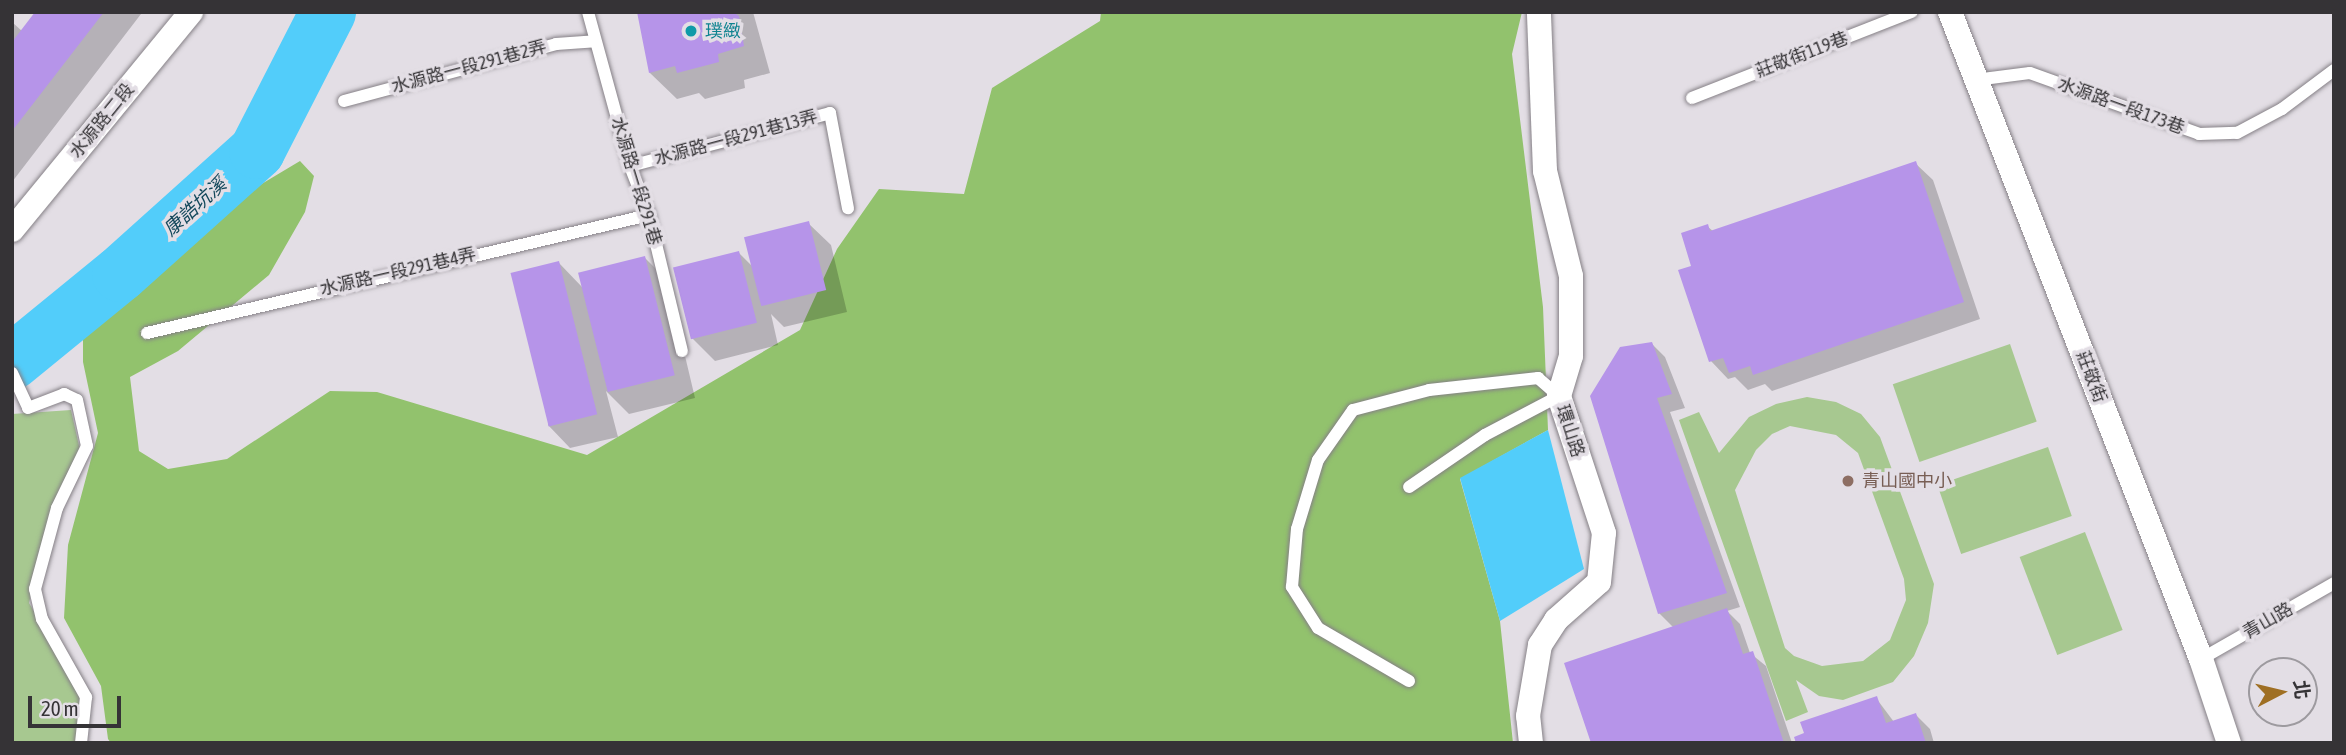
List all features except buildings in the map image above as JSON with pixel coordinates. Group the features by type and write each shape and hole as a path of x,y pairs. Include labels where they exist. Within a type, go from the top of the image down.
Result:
{"street":[{"name":"水源路二段","path":"12,230 191,12"},
{"name":"環山路","path":"1531,743 1528,716 1540,645 1556,620 1598,582 1604,533 1559,397 1571,356 1571,276 1545,172 1539,12"},
{"name":"莊敬街","path":"1950,12 2201,659 2229,743"}],"lane":[{"name":"水源路一段291巷","path":"588,12 630,166 649,215 682,351"},
{"name":"莊敬街119巷","path":"1692,98 1912,12"},
{"name":"水源路一段291巷2弄","path":"344,101 556,44 595,41"},
{"name":"水源路一段173巷","path":"1975,80 2030,73 2199,134 2237,133 2282,109 2334,70"},
{"name":"水源路一段291巷13弄","path":"630,166 830,113 848,208"},
{"name":"水源路一段291巷4弄","path":"147,333 649,215"},
{"path":"12,373 28,408 64,394 77,400 87,446 57,508 35,589 41,619 86,697 81,743"},
{"path":"1409,486 1485,435 1559,397 1538,378 1429,390 1353,410 1318,460 1297,529 1292,587 1318,628 1409,681"},
{"name":"青山路","path":"2201,659 2334,583"}],"green space":[{"path":"1101,12 1522,12 1512,54 1543,307 1548,430 1460,479 1500,621 1513,743 111,743 108,739 101,686 64,618 68,545 98,433 83,362 83,339 240,197 300,161 314,176 305,212 269,275 178,351 130,377 139,451 168,469 227,459 330,391 377,392 587,455 800,330 837,249 879,189 964,194 992,88 1100,21"},
{"path":"2010,344 2037,422 1919,462 1893,384"},
{"path":"1807,397 1836,402 1861,414 1880,437 1934,584 1928,623 1914,656 1893,682 1843,700 1819,696 1796,680 1808,712 1786,721 1679,420 1699,412 1719,453 1749,417 1776,404","holes":["1790,426 1836,435 1858,453 1904,579 1906,600 1890,640 1863,661 1822,666 1794,656 1785,648 1735,490 1756,450 1772,434"]},
{"path":"71,410 80,450 49,516 29,603 86,697 81,743 12,743 12,414"},
{"path":"2048,447 2072,516 1961,554 1937,485"},
{"path":"2085,532 2123,630 2057,655 2020,557"}],"water":[{"path":"1548,430 1584,569 1500,621 1460,478"}],"waterway":[{"name":"康誥坑溪","path":"12,362 120,274 257,151 328,12"}],"place":[{"name":"璞緻","path":"691,31"},
{"name":"青山國中小","path":"1848,481"}]}
